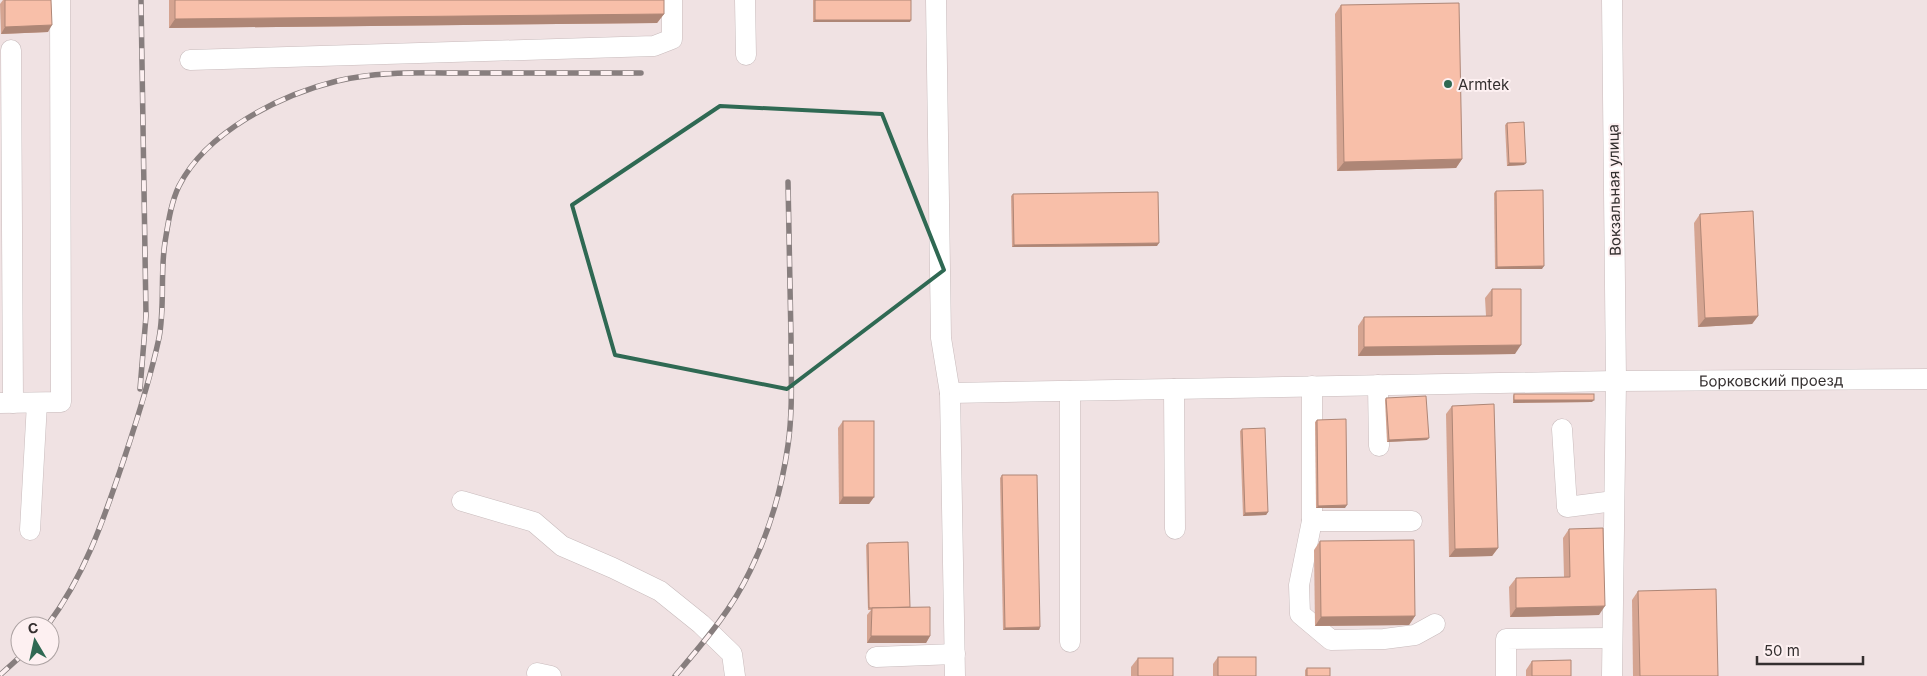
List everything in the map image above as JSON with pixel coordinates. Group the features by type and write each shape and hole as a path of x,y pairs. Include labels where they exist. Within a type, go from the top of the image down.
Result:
{"street":[{"path":"11,50 6,403 60,402 60,0"},
{"path":"190,60 654,46 672,39 672,0"},
{"path":"745,0 746,55"},
{"path":"936,0 941,338 950,393 955,676"},
{"name":"Вокзальная улица","path":"1612,0 1616,381 1612,676"},
{"name":"Борковский проезд","path":"950,393 1616,381 1927,379"},
{"path":"1378,385 1379,446"},
{"path":"1312,386 1312,520 1298,585 1300,614 1331,640 1384,639 1415,635 1435,624"},
{"path":"1174,389 1175,529"},
{"path":"1070,391 1070,642"},
{"path":"30,530 37,403"},
{"path":"1562,429 1567,507 1614,501"},
{"path":"462,501 534,522 562,546 660,591 701,624 732,654 735,676"},
{"path":"1312,520 1412,521"},
{"path":"1506,676 1506,639 1612,638"},
{"path":"876,657 955,654"}],"highlighted area":[{"path":"720,106 882,114 944,270 787,389 615,355 572,205"}],"building":[{"path":"5,0 51,0 52,25 5,27"},
{"path":"175,0 664,0 664,14 175,19"},
{"path":"815,0 911,0 911,20 815,20"},
{"path":"1459,3 1462,159 1344,162 1341,5"},
{"path":"1524,122 1526,163 1509,163 1507,123"},
{"path":"1543,190 1544,266 1497,267 1496,191"},
{"path":"1158,192 1159,243 1014,245 1013,194"},
{"path":"1753,211 1758,316 1705,318 1700,214"},
{"path":"1492,289 1521,289 1521,345 1364,347 1364,317 1492,316"},
{"path":"1514,394 1594,394 1594,400 1514,400"},
{"path":"1426,396 1429,438 1389,440 1386,398"},
{"path":"1494,404 1498,548 1455,549 1452,406"},
{"path":"1346,419 1347,505 1318,506 1317,420"},
{"path":"843,421 874,421 874,497 843,497"},
{"path":"1265,428 1268,512 1245,513 1242,429"},
{"path":"1002,475 1037,475 1040,627 1005,628"},
{"path":"1603,528 1605,606 1516,608 1516,578 1570,577 1569,529"},
{"path":"1414,540 1415,616 1321,617 1320,541"},
{"path":"908,542 910,607 869,608 868,543"},
{"path":"1716,589 1718,676 1640,676 1638,591"},
{"path":"930,607 930,636 871,636 872,608"},
{"path":"1218,657 1256,657 1256,676 1218,676"},
{"path":"1138,658 1173,658 1173,676 1138,676"},
{"path":"1571,660 1571,676 1532,676 1532,661"},
{"path":"1307,668 1330,668 1330,676 1307,676"}],"railway":[{"path":"140,389 146,316 141,0"},
{"path":"54,616 73,586 92,546 124,459 159,338 162,314 164,254 172,206 179,186 191,167 207,149 247,118 269,106 315,87 352,78 383,74 415,73 641,73"},
{"path":"675,676 716,626 742,586 763,541 774,510 782,477 790,432 791,405 788,182"},
{"path":"0,675 10,666"}],"place":[{"name":"Armtek","path":"1448,84"}]}
